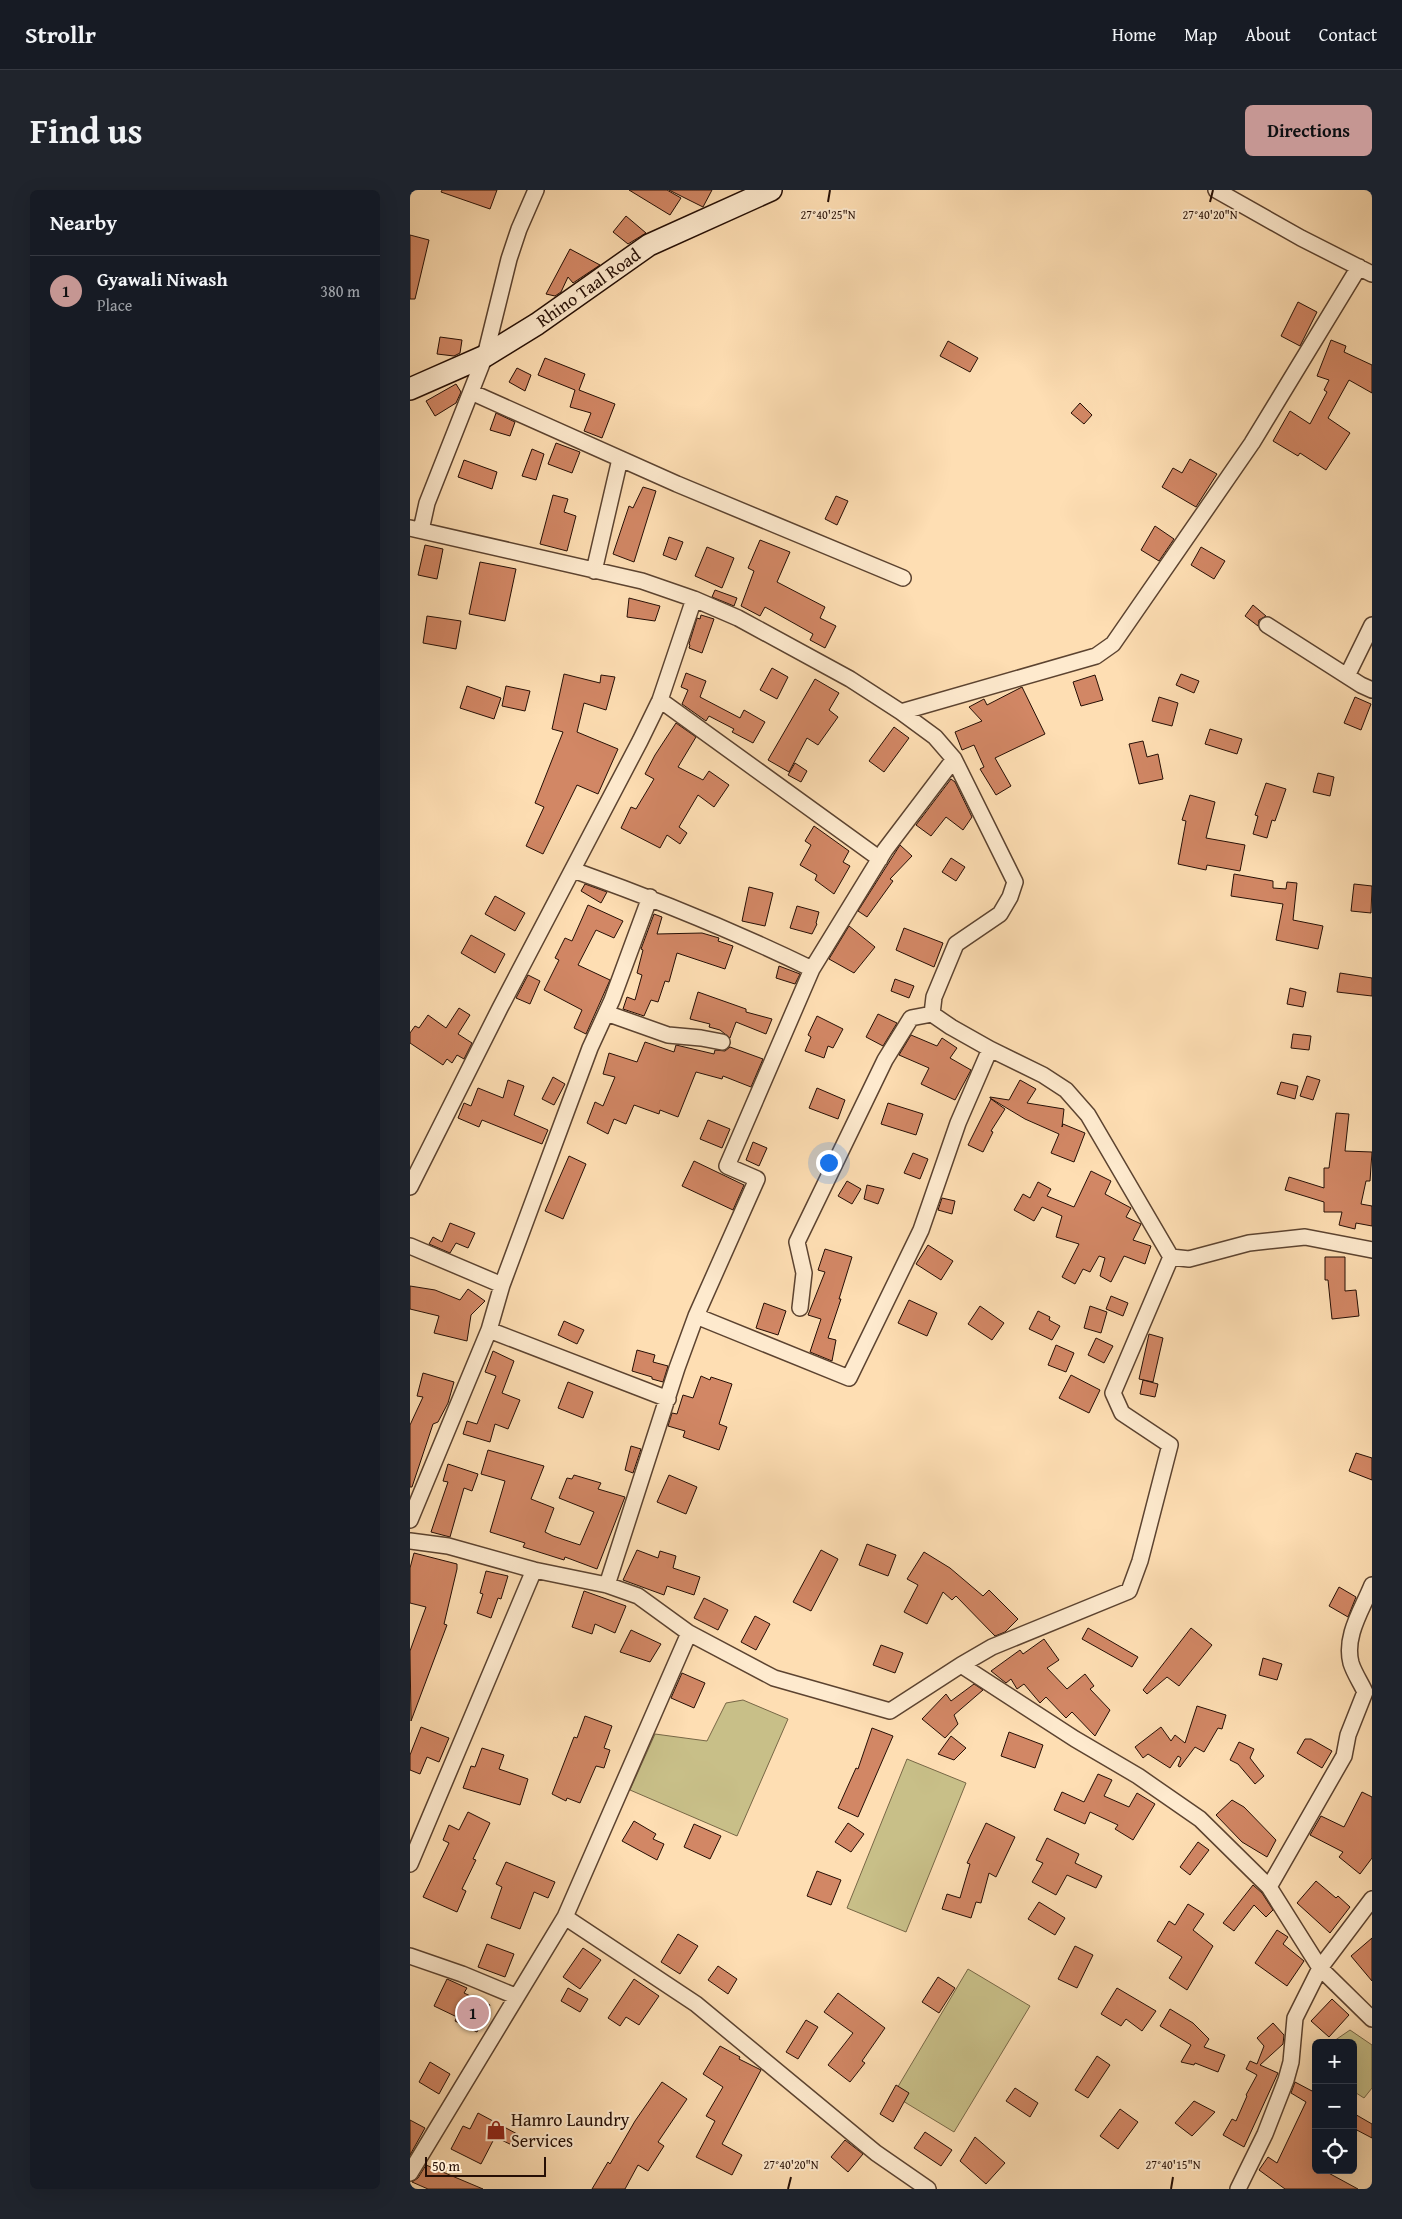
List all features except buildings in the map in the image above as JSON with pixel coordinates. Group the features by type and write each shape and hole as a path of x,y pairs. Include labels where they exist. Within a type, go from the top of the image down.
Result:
{"street":[{"path":"536,190 519,229 509,259 486,356 415,529 642,581 694,599 738,618 850,679 935,737 954,759 1015,882 1010,897 1000,914 956,944 934,997 932,1014"},
{"path":"901,712 1096,656 1113,644 1252,443 1365,271 1301,238 1216,190"},
{"name":"Rhino Taal Road","path":"410,389 486,356 537,324 649,245 765,191"},
{"path":"471,392 620,459 903,578"},
{"path":"594,571 620,459"},
{"path":"410,1186 486,1034 618,786 660,700 694,599"},
{"path":"1267,625 1372,690"},
{"path":"1348,676 1372,625"},
{"path":"660,700 880,859"},
{"path":"607,1586 696,1316 757,1179 727,1166 812,969 880,859 954,759"},
{"path":"573,870 650,897 746,937 812,969"},
{"path":"410,1520 489,1330 502,1285 590,1048 606,1013 650,897"},
{"path":"606,1013 668,1035 722,1042"},
{"path":"800,1308 804,1274 798,1242 885,1060 901,1032 910,1018 932,1014 990,1050 1043,1075 1066,1090 1088,1115 1171,1257"},
{"path":"696,1316 849,1378 921,1230 958,1123 990,1050"},
{"path":"1171,1257 1189,1259 1249,1243 1305,1237 1372,1250"},
{"path":"410,1246 502,1285"},
{"path":"410,1541 448,1546 534,1570 607,1586 638,1596 689,1633 774,1678 890,1711 992,1647 1129,1591 1140,1562 1170,1445 1122,1413 1113,1393 1171,1257"},
{"path":"489,1330 668,1398"},
{"path":"410,1864 534,1570"},
{"path":"1269,1887 1344,1756 1348,1735 1365,1692 1352,1665 1349,1648 1353,1628 1372,1585"},
{"path":"410,2173 564,1917 689,1633"},
{"path":"961,1665 1075,1739 1138,1776 1200,1819 1269,1887 1320,1968 1372,2019"},
{"path":"1238,2189 1265,2134 1286,2080 1291,2062 1295,2018 1320,1968 1372,1899"},
{"path":"564,1917 696,2004 876,2153 928,2189"},
{"path":"410,1956 462,1974 516,1996"}],"shaded area":[{"path":"743,1700 788,1719 737,1836 630,1790 655,1734 707,1741 726,1703"},
{"path":"907,1759 966,1783 906,1932 847,1908"},
{"path":"968,1969 1030,2006 954,2132 893,2095"},
{"path":"1350,2030 1372,2045 1372,2088 1364,2098 1357,2094 1357,2039 1337,2039"}],"place":[{"name":"Gyawali Niwash","path":"473,2013"},
{"name":"Hamro Laundry Services","path":"496,2130"}]}
